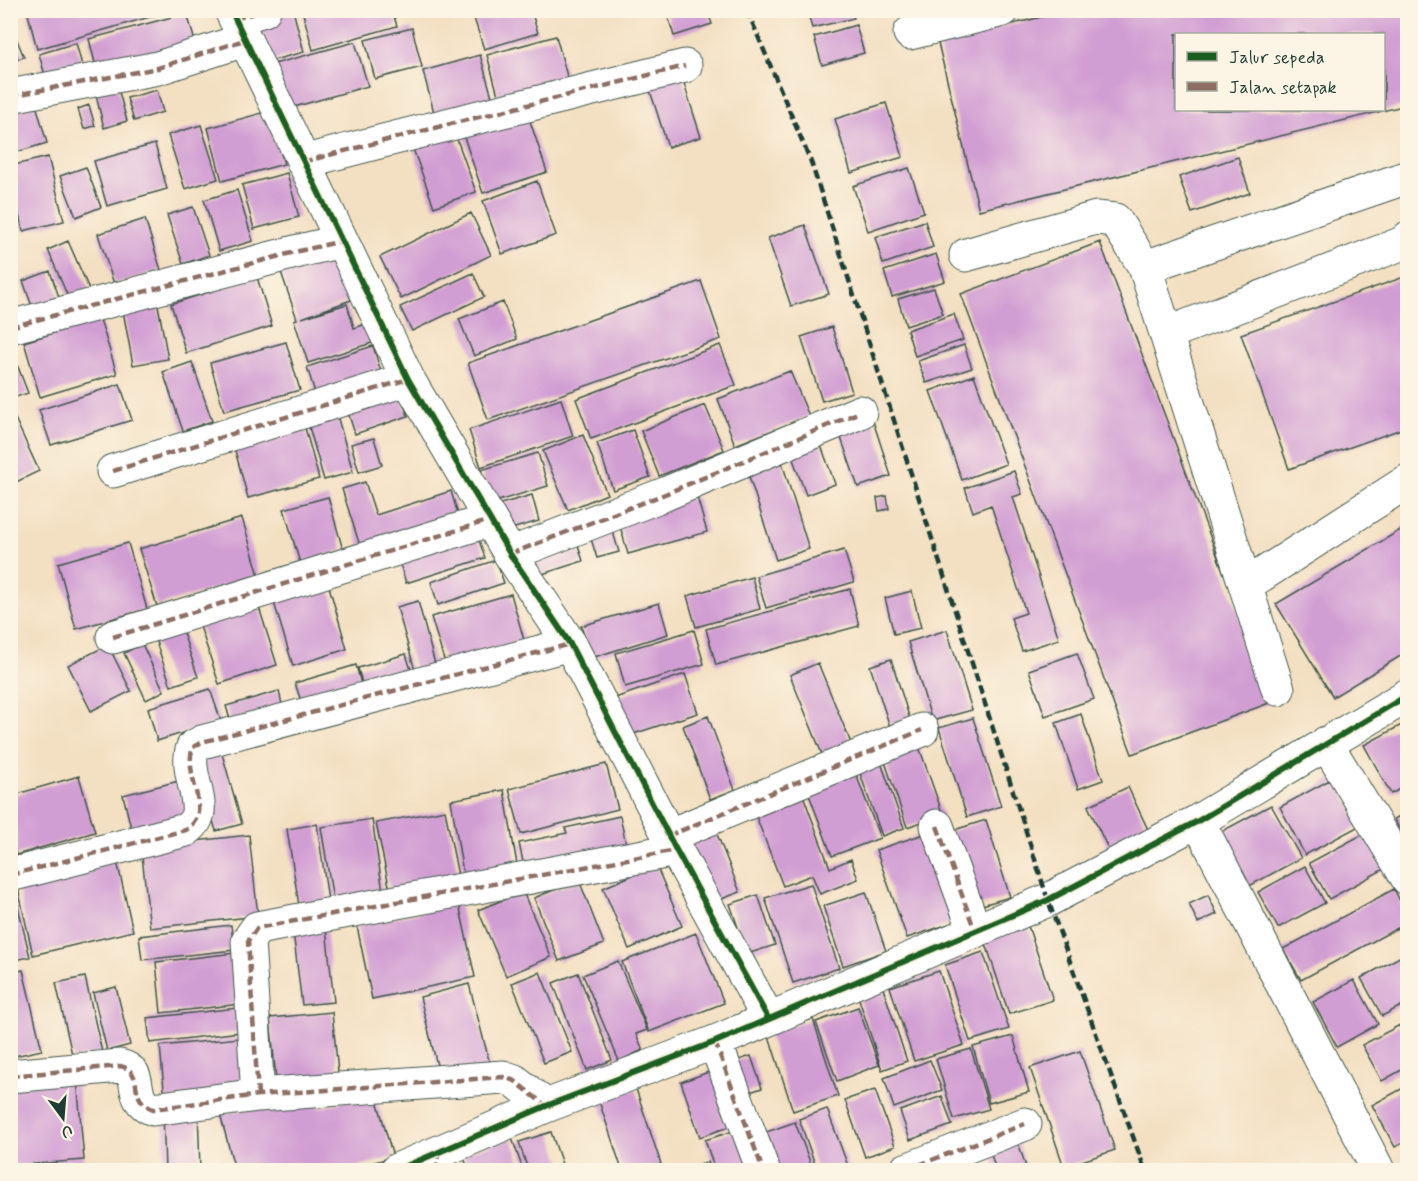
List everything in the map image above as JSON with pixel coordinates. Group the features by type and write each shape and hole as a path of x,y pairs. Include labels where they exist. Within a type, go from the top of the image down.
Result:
{"street":[{"path":"910,33 1003,10"},
{"path":"10,96 158,68 244,20 303,162 408,379 510,554 570,645 672,843 768,1018"},
{"path":"303,162 685,66"},
{"path":"1145,267 1407,177"},
{"path":"966,255 1096,218 1115,220 1145,267 1278,689"},
{"path":"1166,334 1403,243 1407,238"},
{"path":"10,327 342,241"},
{"path":"113,471 408,379"},
{"path":"510,554 664,494 860,412"},
{"path":"1246,585 1407,481"},
{"path":"113,637 490,520"},
{"path":"10,875 186,830 196,821 199,810 189,758 193,747 202,742 570,645"},
{"path":"397,1170 437,1162 546,1106 715,1042 1048,900 1198,821 1407,695"},
{"path":"258,1095 248,941 257,928 672,843 922,729"},
{"path":"1326,742 1407,879"},
{"path":"1198,821 1378,1170"},
{"path":"937,826 975,931"},
{"path":"715,1042 763,1170"},
{"path":"10,1076 120,1066 129,1068 133,1073 139,1099 153,1109 258,1095 503,1077 515,1081 546,1106"},
{"path":"906,1170 1024,1124"}],"building":[{"path":"27,10 171,10 171,11 37,49"},
{"path":"280,10 293,10 304,52 262,63 249,18"},
{"path":"302,10 392,10 397,26 313,50"},
{"path":"531,10 538,33 484,49 472,12"},
{"path":"666,10 707,10 712,24 674,36"},
{"path":"807,10 852,10 854,18 812,28"},
{"path":"1069,10 1407,10 1407,105 1385,110 1385,33 1175,33 1175,111 1383,111 979,210 938,43"},
{"path":"187,13 197,49 98,75 89,39"},
{"path":"10,23 24,57 10,62"},
{"path":"856,25 864,53 822,65 814,37"},
{"path":"412,28 422,67 375,79 365,40"},
{"path":"556,36 570,87 501,106 487,55"},
{"path":"355,42 368,86 287,109 274,64"},
{"path":"76,43 83,69 46,79 39,54"},
{"path":"480,55 494,104 436,120 423,71"},
{"path":"680,71 701,137 668,147 647,81"},
{"path":"116,81 127,121 104,128 94,87"},
{"path":"157,90 163,112 134,121 127,98"},
{"path":"33,94 47,143 10,154 10,100"},
{"path":"886,103 903,157 851,173 835,119"},
{"path":"89,105 95,126 84,129 78,109"},
{"path":"269,111 284,164 222,181 208,128"},
{"path":"527,112 547,172 483,193 463,134"},
{"path":"201,125 218,179 185,189 168,135"},
{"path":"454,131 476,192 434,207 412,146"},
{"path":"155,144 167,189 107,206 94,161"},
{"path":"48,157 64,221 23,231 10,179 10,166"},
{"path":"1238,157 1250,193 1192,213 1179,177"},
{"path":"86,167 101,207 76,217 60,176"},
{"path":"909,168 924,212 868,231 853,186"},
{"path":"287,173 299,217 254,229 242,185"},
{"path":"537,181 556,235 502,254 483,201"},
{"path":"237,190 253,241 219,251 204,200"},
{"path":"193,207 209,255 183,264 167,215"},
{"path":"471,213 491,255 401,299 380,257"},
{"path":"145,219 161,270 114,284 98,234"},
{"path":"925,221 933,247 883,264 875,237"},
{"path":"805,225 829,294 791,306 768,238"},
{"path":"68,241 89,289 68,297 48,250"},
{"path":"1100,242 1272,702 1132,754 961,294"},
{"path":"332,247 351,300 302,318 347,304 354,328 366,324 372,343 308,363 294,320 297,319 279,266"},
{"path":"936,254 945,281 892,297 884,271"},
{"path":"50,271 61,303 34,312 23,281"},
{"path":"473,273 484,297 412,331 400,307"},
{"path":"1407,276 1407,427 1289,469 1241,334"},
{"path":"257,277 272,326 186,353 171,304"},
{"path":"701,281 721,339 488,420 468,363"},
{"path":"934,288 943,314 906,326 898,299"},
{"path":"503,302 517,339 474,356 459,319"},
{"path":"158,305 168,359 133,365 123,311"},
{"path":"954,314 963,340 915,356 907,330"},
{"path":"100,319 117,374 40,397 24,342"},
{"path":"832,327 852,392 822,401 801,337"},
{"path":"286,342 300,390 224,411 210,363"},
{"path":"720,345 736,385 591,439 576,399"},
{"path":"964,345 972,368 926,383 918,361"},
{"path":"10,346 28,393 10,399"},
{"path":"373,346 383,378 317,399 307,367"},
{"path":"192,362 212,421 183,431 163,372"},
{"path":"790,371 809,416 735,445 718,399"},
{"path":"974,375 1006,464 962,480 930,391"},
{"path":"120,384 132,420 51,445 39,410"},
{"path":"398,388 408,416 355,434 346,406"},
{"path":"561,399 573,436 481,467 469,430"},
{"path":"705,405 724,450 659,476 641,431"},
{"path":"335,408 353,472 324,480 306,416"},
{"path":"13,414 39,471 10,485 10,415"},
{"path":"872,418 891,476 858,487 838,429"},
{"path":"304,424 319,479 248,498 233,443"},
{"path":"633,430 650,477 613,490 597,443"},
{"path":"583,435 607,494 568,510 543,451"},
{"path":"374,438 382,465 359,472 351,444"},
{"path":"819,440 835,484 806,495 790,451"},
{"path":"538,453 548,486 491,503 481,470"},
{"path":"780,456 809,549 776,560 746,467"},
{"path":"1014,471 1022,494 1013,497 1059,639 1022,651 1011,618 1026,613 991,505 973,512 965,488"},
{"path":"365,482 376,515 451,491 459,518 361,549 342,489"},
{"path":"532,495 539,521 504,531 497,505"},
{"path":"887,496 889,509 879,511 877,498"},
{"path":"328,497 343,550 300,563 284,509"},
{"path":"697,497 707,532 628,554 618,519"},
{"path":"242,518 259,575 157,606 139,549"},
{"path":"610,522 619,552 597,558 588,529"},
{"path":"1407,526 1407,652 1333,697 1276,604"},
{"path":"475,528 485,558 406,583 397,554"},
{"path":"576,538 583,561 536,576 529,554"},
{"path":"128,543 147,609 76,629 58,563"},
{"path":"844,550 854,582 766,608 756,576"},
{"path":"496,560 504,583 438,605 431,582"},
{"path":"752,577 760,609 696,627 687,596"},
{"path":"328,583 347,649 293,666 273,599"},
{"path":"850,589 859,626 716,665 706,629"},
{"path":"912,591 921,628 894,634 885,598"},
{"path":"511,594 524,640 445,663 431,617"},
{"path":"418,601 436,668 416,674 397,607"},
{"path":"659,603 668,634 591,658 581,626"},
{"path":"258,604 277,665 219,684 199,623"},
{"path":"180,624 198,677 171,686 153,633"},
{"path":"694,630 704,664 625,687 616,653"},
{"path":"947,630 972,710 932,721 908,642"},
{"path":"142,644 164,691 146,700 124,653"},
{"path":"108,645 131,691 91,711 68,665"},
{"path":"1077,653 1094,699 1045,716 1029,670"},
{"path":"406,654 412,673 363,687 358,668"},
{"path":"891,659 911,723 891,730 870,666"},
{"path":"818,663 853,748 824,759 790,675"},
{"path":"356,665 361,684 301,701 295,683"},
{"path":"685,674 698,713 627,736 615,698"},
{"path":"210,689 221,721 157,741 148,708"},
{"path":"279,691 283,709 231,723 226,706"},
{"path":"1081,714 1103,780 1078,789 1056,723"},
{"path":"708,716 735,790 710,799 683,726"},
{"path":"973,718 1001,806 967,817 939,728"},
{"path":"1407,722 1407,785 1391,794 1364,745"},
{"path":"917,741 943,815 907,827 882,753"},
{"path":"221,750 242,824 216,831 195,757"},
{"path":"878,754 904,828 882,836 856,762"},
{"path":"606,764 618,809 521,834 509,789"},
{"path":"853,766 880,838 832,856 805,784"},
{"path":"79,776 95,832 16,855 10,836 10,796"},
{"path":"1335,777 1361,825 1305,855 1280,807"},
{"path":"183,780 191,813 131,828 123,795"},
{"path":"800,787 830,868 851,859 858,879 820,894 812,875 783,886 752,806"},
{"path":"1128,787 1150,834 1110,853 1088,806"},
{"path":"504,790 519,876 465,885 451,800"},
{"path":"1271,805 1301,858 1244,889 1215,835"},
{"path":"445,810 460,886 392,900 376,823"},
{"path":"1407,812 1407,843 1394,819"},
{"path":"620,816 628,854 526,876 519,843 567,833 565,828"},
{"path":"372,819 383,892 333,900 321,827"},
{"path":"986,820 1010,897 975,907 951,831"},
{"path":"317,824 329,907 300,912 287,829"},
{"path":"713,824 740,892 711,903 684,835"},
{"path":"1367,832 1386,868 1329,899 1309,863"},
{"path":"924,834 955,922 907,938 876,850"},
{"path":"249,835 258,916 150,928 141,847"},
{"path":"117,861 133,931 33,955 17,884"},
{"path":"656,865 682,926 629,949 603,888"},
{"path":"1305,866 1325,903 1278,928 1258,892"},
{"path":"579,880 604,944 559,961 534,898"},
{"path":"811,884 839,968 793,983 765,898"},
{"path":"13,886 30,957 10,961 10,887"},
{"path":"1394,889 1407,915 1407,923 1301,980 1283,949"},
{"path":"523,892 551,957 506,976 478,910"},
{"path":"866,892 886,951 843,966 823,906"},
{"path":"758,895 775,945 747,954 730,904"},
{"path":"1208,895 1217,914 1198,923 1189,904"},
{"path":"459,904 475,977 372,999 357,926"},
{"path":"1027,923 1053,1000 1009,1014 984,938"},
{"path":"231,925 234,950 142,960 139,936"},
{"path":"326,928 334,1002 302,1005 293,931"},
{"path":"696,933 724,1003 649,1032 622,962"},
{"path":"244,952 250,1003 161,1013 156,962"},
{"path":"983,952 1009,1029 970,1041 945,965"},
{"path":"1407,953 1407,1003 1382,1016 1361,978"},
{"path":"618,961 647,1030 636,1034 643,1050 619,1061 583,975"},
{"path":"23,970 42,1050 10,1057 10,973"},
{"path":"939,971 964,1045 914,1061 890,987"},
{"path":"540,972 572,1052 544,1063 512,983"},
{"path":"578,973 612,1060 587,1070 553,983"},
{"path":"85,977 102,1052 73,1059 56,983"},
{"path":"1354,980 1378,1024 1337,1047 1313,1002"},
{"path":"469,984 491,1068 441,1081 420,997"},
{"path":"116,987 130,1045 107,1051 93,993"},
{"path":"883,988 907,1061 882,1070 858,996"},
{"path":"858,1007 879,1065 837,1081 816,1022"},
{"path":"237,1008 240,1032 150,1043 147,1018"},
{"path":"332,1012 339,1082 277,1089 270,1018"},
{"path":"813,1019 838,1096 793,1111 768,1033"},
{"path":"1400,1025 1407,1038 1407,1067 1382,1081 1362,1045"},
{"path":"1013,1036 1029,1092 989,1103 973,1047"},
{"path":"239,1038 245,1092 165,1100 160,1046"},
{"path":"971,1049 989,1109 954,1119 936,1059"},
{"path":"1080,1051 1115,1150 1064,1167 1030,1068"},
{"path":"751,1056 762,1088 741,1095 730,1063"},
{"path":"930,1060 942,1090 894,1108 884,1078"},
{"path":"717,1069 737,1124 700,1137 681,1082"},
{"path":"77,1080 84,1160 10,1166 10,1086"},
{"path":"1407,1086 1407,1141 1395,1147 1372,1105"},
{"path":"636,1089 661,1164 641,1170 622,1170 599,1101"},
{"path":"875,1090 895,1146 865,1157 845,1100"},
{"path":"375,1093 393,1157 346,1170 235,1170 220,1114 317,1097 320,1108"},
{"path":"942,1096 952,1125 910,1140 900,1111"},
{"path":"198,1109 200,1170 165,1170 163,1110"},
{"path":"827,1109 848,1166 835,1170 817,1170 799,1119"},
{"path":"795,1122 813,1170 768,1170 755,1136"},
{"path":"740,1129 754,1170 715,1170 705,1140"},
{"path":"551,1132 564,1170 528,1170 519,1142"},
{"path":"1015,1133 1027,1170 996,1170 987,1142"},
{"path":"512,1138 523,1170 468,1170 463,1154"},
{"path":"708,1162 711,1170 685,1170"}],"railway":[{"path":"747,10 811,162 1048,900 1145,1170"}],"marked path":[{"path":"235,19 264,10"},
{"path":"10,96 158,68 244,40"},
{"path":"303,162 685,66"},
{"path":"10,327 342,241"},
{"path":"113,471 408,379"},
{"path":"510,554 665,494 860,412"},
{"path":"113,637 490,520"},
{"path":"10,875 186,830 192,825 198,811 191,756 193,747 202,742 570,644"},
{"path":"668,836 922,730"},
{"path":"937,826 975,931 979,929"},
{"path":"258,1095 248,941 257,928 676,850"},
{"path":"715,1042 763,1170"},
{"path":"10,1076 120,1066 133,1074 140,1098 153,1109 258,1095 503,1077 515,1081 546,1106"},
{"path":"906,1170 1025,1124"},
{"path":"435,1154 438,1153 437,1170"}],"cycle path":[{"path":"231,10 408,379 510,554 570,644 676,850 768,1018"},
{"path":"397,1170 546,1106 715,1042 1048,900 1198,821 1408,695"}]}
